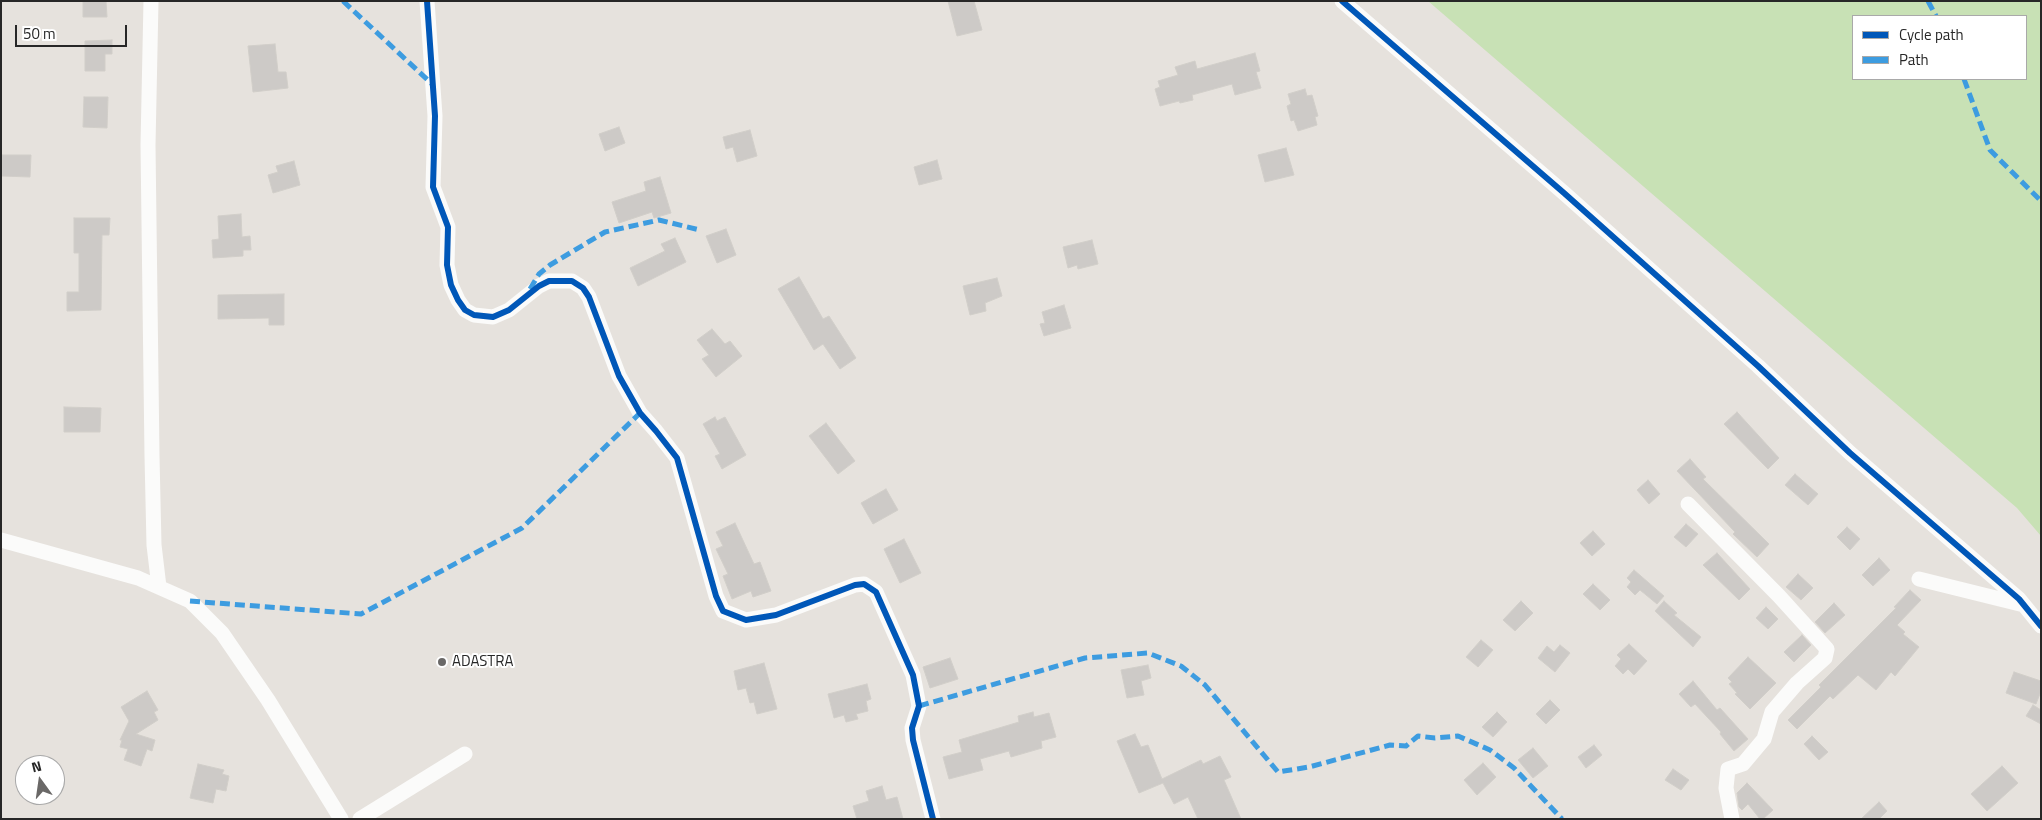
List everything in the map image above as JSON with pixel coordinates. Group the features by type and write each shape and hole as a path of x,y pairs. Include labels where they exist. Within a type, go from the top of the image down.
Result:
{"street":[{"path":"151,1 148,135 152,456 154,545 159,587"},
{"path":"427,1 435,116 433,187 448,227 447,265 451,285 458,300 465,310 474,315 493,317 509,310 548,280 572,281 583,288 589,297 623,383 640,413 677,458 716,596 724,611 746,620 776,615 855,585 864,584 876,592 913,675 919,706 912,728 913,740 933,819"},
{"path":"1342,1 1586,213 1758,366 1850,453 2024,605 2041,626"},
{"path":"1688,504 1779,596 1827,649 1825,658 1797,683 1772,712 1764,739 1743,764 1728,769 1726,788 1732,819"},
{"path":"1,540 138,578 190,601 222,633 268,700 341,819"},
{"path":"1919,579 2024,605"},
{"path":"360,819 465,754"}],"green space":[{"path":"1428,1 2041,1 2041,536 2017,508"}],"building":[{"path":"83,1 106,1 107,17 83,17"},
{"path":"948,1 974,1 982,30 957,36"},
{"path":"112,40 112,54 105,54 105,71 85,71 85,41"},
{"path":"275,44 278,72 286,72 288,88 253,92 248,46"},
{"path":"1255,53 1260,71 1256,72 1261,88 1235,95 1232,84 1192,95 1193,100 1180,103 1179,101 1160,106 1155,89 1160,87 1158,81 1178,75 1175,67 1195,61 1197,69"},
{"path":"1305,89 1307,96 1312,95 1318,116 1315,117 1317,125 1298,131 1294,120 1291,121 1287,106 1291,104 1288,94"},
{"path":"84,97 108,97 107,128 83,127"},
{"path":"619,127 625,143 605,151 599,134"},
{"path":"750,130 757,156 737,162 733,147 726,149 723,137"},
{"path":"1286,148 1294,175 1265,182 1258,155"},
{"path":"2,155 31,155 30,177 2,176"},
{"path":"937,160 942,179 919,185 914,167"},
{"path":"294,161 300,185 273,193 268,175 278,172 276,166"},
{"path":"660,177 671,213 654,218 652,212 619,223 612,202 646,191 644,182"},
{"path":"241,214 242,237 250,236 251,250 243,250 243,256 213,258 212,240 219,239 218,216"},
{"path":"74,218 110,218 109,235 102,235 101,310 67,311 67,292 79,292 79,253 74,253"},
{"path":"726,229 736,255 717,263 706,236"},
{"path":"675,238 686,262 638,286 630,268 665,251 661,244"},
{"path":"1092,240 1098,264 1078,269 1077,265 1068,268 1063,247"},
{"path":"799,277 823,319 829,316 856,358 840,369 823,344 814,350 778,289"},
{"path":"997,278 1002,296 985,303 986,311 970,315 963,286"},
{"path":"284,294 284,325 269,325 269,318 218,319 218,295"},
{"path":"1064,305 1071,328 1044,336 1040,324 1045,323 1042,312"},
{"path":"712,329 725,344 730,341 742,356 716,377 702,359 709,355 697,340"},
{"path":"64,407 101,408 100,432 64,432"},
{"path":"1737,412 1779,458 1768,469 1724,424"},
{"path":"715,417 717,421 725,417 746,455 722,469 715,456 720,454 703,424"},
{"path":"826,423 855,461 838,474 809,436"},
{"path":"1690,459 1706,477 1703,479 1769,544 1757,557 1733,534 1735,532 1677,471"},
{"path":"1795,474 1818,494 1808,505 1785,485"},
{"path":"1648,480 1660,494 1649,504 1637,490"},
{"path":"886,489 898,510 873,524 861,503"},
{"path":"735,523 754,564 760,562 771,591 753,597 751,591 732,599 723,576 728,574 716,549 723,546 716,532"},
{"path":"1686,524 1698,534 1686,547 1674,537"},
{"path":"1847,527 1860,539 1850,550 1837,537"},
{"path":"1593,531 1605,544 1592,556 1580,543"},
{"path":"904,539 921,573 900,583 884,549"},
{"path":"1717,553 1750,589 1739,600 1703,565"},
{"path":"1879,558 1890,570 1873,586 1862,575"},
{"path":"1634,570 1664,596 1657,604 1640,590 1635,595 1627,587 1631,582 1627,578"},
{"path":"1798,574 1813,588 1801,600 1786,587"},
{"path":"1593,584 1610,600 1600,610 1583,594"},
{"path":"1910,590 1921,600 1897,625 1905,632 1903,634 1919,647 1895,676 1891,672 1876,690 1858,675 1833,699 1830,696 1797,729 1788,720 1821,687 1819,685 1896,608 1894,607"},
{"path":"1521,601 1533,613 1515,631 1503,620"},
{"path":"1664,601 1677,613 1674,615 1701,637 1693,647 1655,611"},
{"path":"1834,603 1845,615 1825,633 1815,622"},
{"path":"1766,607 1778,619 1768,629 1756,618"},
{"path":"1802,635 1811,645 1794,662 1784,652"},
{"path":"1481,640 1493,650 1478,667 1466,657"},
{"path":"1629,644 1647,661 1634,675 1628,669 1623,674 1615,666 1621,659 1617,655"},
{"path":"1560,645 1570,653 1555,672 1538,658 1547,646 1554,652"},
{"path":"1748,657 1776,683 1750,709 1735,694 1737,693 1729,684 1732,682 1728,678"},
{"path":"950,658 958,679 930,688 923,667"},
{"path":"764,663 777,709 757,714 754,702 750,703 746,688 738,690 734,671"},
{"path":"1148,665 1151,678 1141,681 1144,695 1127,698 1121,670"},
{"path":"2014,672 2041,681 2041,691 2036,704 2006,693"},
{"path":"1693,681 1717,710 1720,708 1748,739 1734,751 1720,734 1721,732 1695,704 1691,707 1679,694"},
{"path":"867,684 871,699 866,701 868,711 856,714 858,719 846,722 844,715 834,718 828,694"},
{"path":"147,691 158,710 154,712 158,720 136,734 155,740 152,751 147,749 141,766 124,760 128,749 120,747 122,740 120,740 129,721 121,707"},
{"path":"1550,700 1560,710 1546,724 1536,714"},
{"path":"2033,705 2041,710 2041,724 2026,716"},
{"path":"1033,712 1034,717 1049,713 1056,737 1041,741 1042,748 1011,757 1009,751 980,759 983,770 949,779 943,757 962,752 959,740 1019,722 1018,716"},
{"path":"1497,712 1507,722 1493,737 1482,727"},
{"path":"1135,734 1141,747 1148,745 1162,779 1201,760 1203,764 1220,756 1231,777 1224,780 1241,819 1198,819 1188,797 1174,804 1163,783 1139,793 1117,741"},
{"path":"1812,736 1828,752 1819,760 1804,744"},
{"path":"1594,745 1602,755 1586,768 1578,757"},
{"path":"1533,748 1548,766 1533,778 1518,760"},
{"path":"1483,763 1496,777 1477,795 1464,780"},
{"path":"198,764 224,770 222,774 229,776 226,791 216,789 213,803 190,798"},
{"path":"2002,766 2018,783 1987,811 1971,794"},
{"path":"1673,769 1689,780 1681,790 1665,780"},
{"path":"1747,783 1773,810 1763,819 1760,819 1748,804 1742,810 1739,807 1737,793"},
{"path":"882,786 886,800 897,797 903,819 857,819 853,806 869,801 866,791"},
{"path":"1879,802 1887,811 1879,819 1861,819"}],"marked path":[{"path":"343,1 432,84"},
{"path":"1928,1 1935,15"},
{"path":"1964,80 1990,150 2041,201"},
{"path":"530,289 539,274 550,265 605,232 659,220 700,230"},
{"path":"190,601 361,614 522,528 640,413"},
{"path":"919,706 1085,658 1148,653 1181,666 1205,685 1278,772 1309,767 1390,745 1406,746 1418,736 1435,738 1458,736 1490,750 1514,768 1562,819"}],"cycle path":[{"path":"427,1 435,116 433,187 448,227 447,265 451,285 458,300 465,310 474,315 493,317 509,310 539,286 549,281 572,281 583,288 589,297 619,376 640,413 677,458 716,596 723,611 746,620 776,615 855,585 864,584 876,592 913,675 919,706 912,728 913,740 933,819"},
{"path":"1342,1 1564,193 1758,366 1850,453 2019,599 2041,626"}],"place":[{"name":"ADASTRA","path":"442,662"}]}
